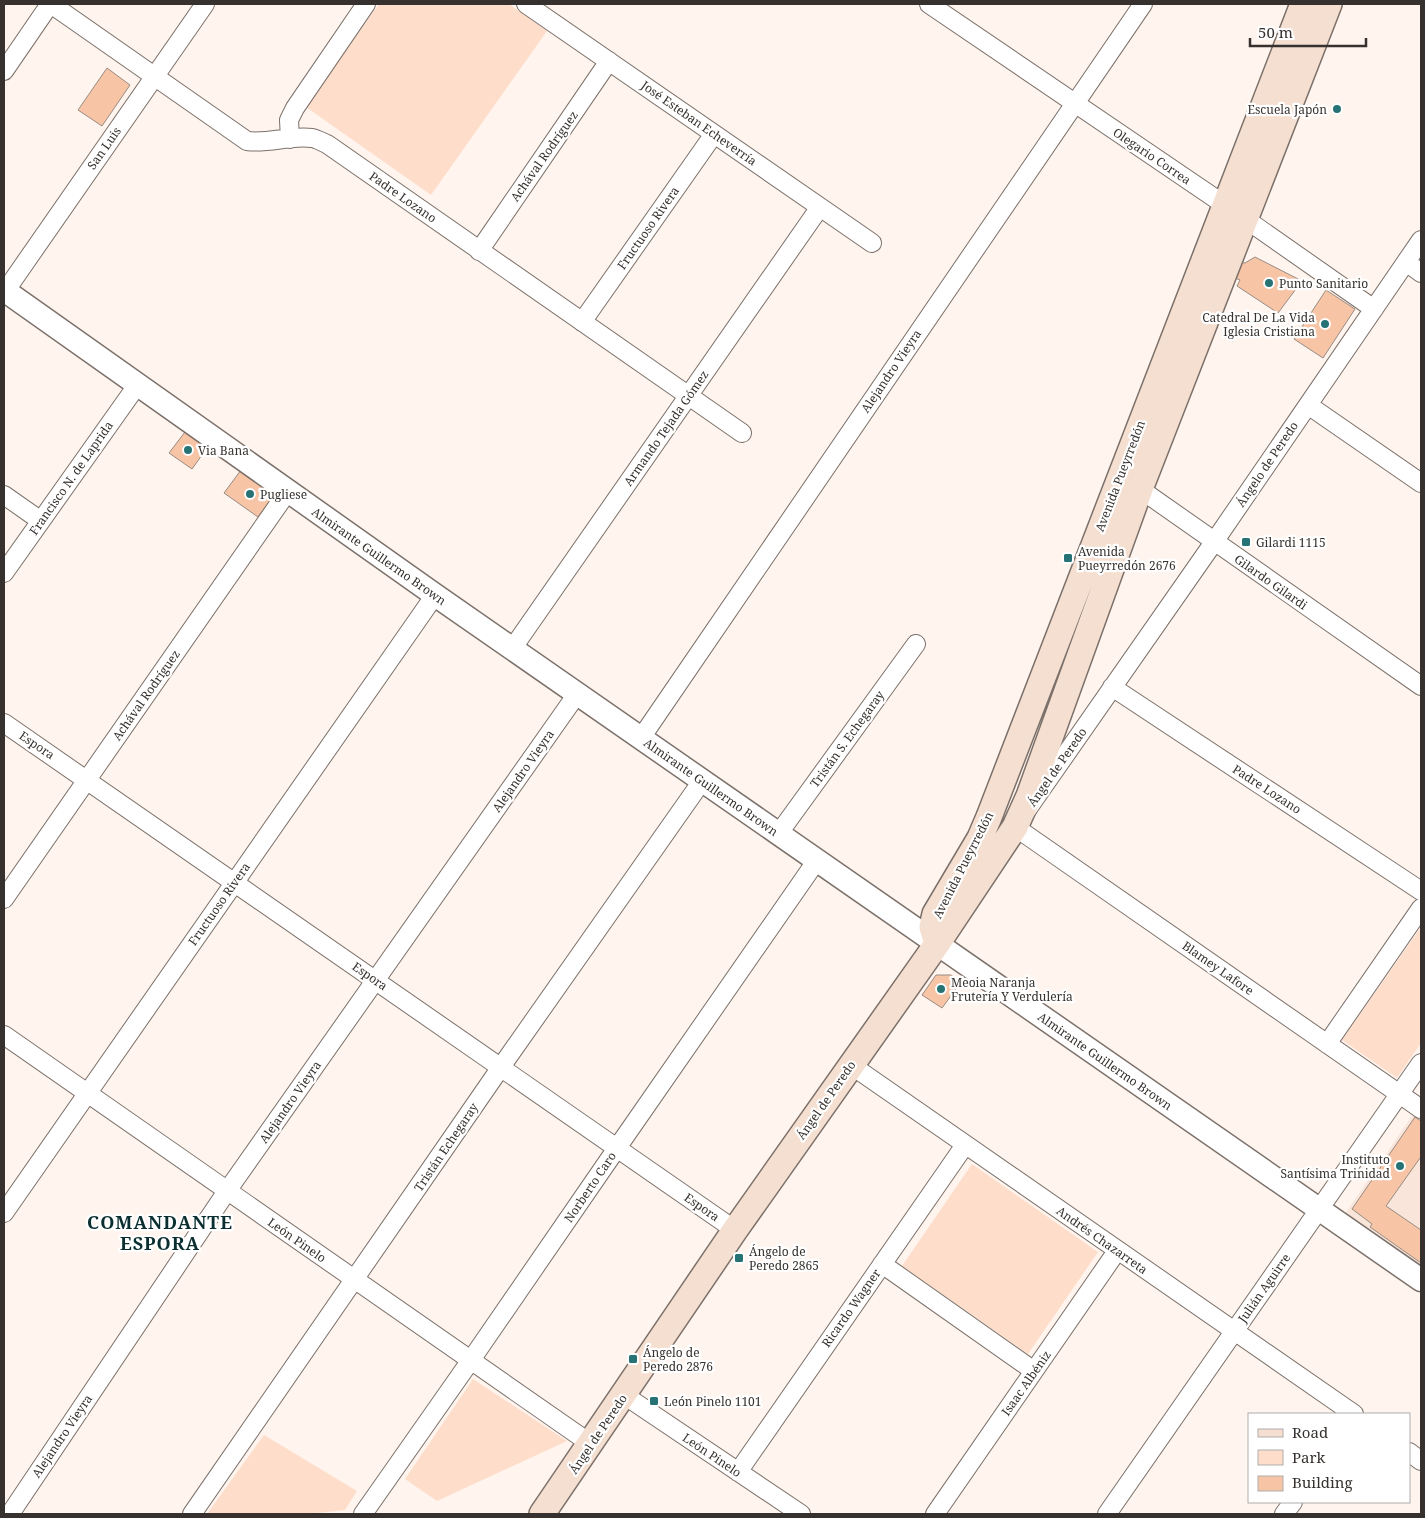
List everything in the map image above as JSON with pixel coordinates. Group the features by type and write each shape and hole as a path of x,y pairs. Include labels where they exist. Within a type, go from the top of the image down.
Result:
{"main road":[{"name":"Avenida Pueyrredón","path":"1235,212 1303,4"},
{"name":"Avenida Pueyrredón","path":"937,944 932,927 935,914 980,838 1129,485 1235,212 1329,4"},
{"name":"Avenida Pueyrredón","path":"1015,827 1028,796 1129,485"},
{"name":"Ángel de Peredo","path":"542,1514 735,1230 937,944 1015,827"}],"street":[{"path":"4,70 51,4"},
{"name":"Padre Lozano","path":"51,4 248,141 260,143 312,138 327,144 478,251 742,433"},
{"name":"San Luis","path":"4,291 205,4"},
{"path":"290,139 289,120 366,4"},
{"name":"José Esteban Echeverría","path":"526,4 872,243"},
{"name":"Olegario Correa","path":"929,4 1374,309"},
{"name":"Alejandro Vieyra","path":"641,738 1143,4"},
{"name":"Achával Rodríguez","path":"478,251 609,62"},
{"name":"Fructuoso Rivera","path":"582,322 714,134"},
{"name":"Armando Tejada Gómez","path":"512,649 820,207"},
{"name":"Ángelo de Peredo","path":"1112,687 1421,240"},
{"path":"1406,262 1421,273"},
{"name":"Almirante Guillermo Brown","path":"4,291 434,595 1421,1280"},
{"name":"Francisco N. de Laprida","path":"4,573 138,384"},
{"path":"1308,405 1421,483"},
{"name":"Gilardo Gilardi","path":"1129,485 1421,686"},
{"name":"Achával Rodríguez","path":"4,899 288,491"},
{"path":"4,495 41,521"},
{"name":"Fructuoso Rivera","path":"4,1213 434,595"},
{"name":"Tristán S. Echegaray","path":"779,833 916,644"},
{"name":"Padre Lozano","path":"1112,687 1421,891"},
{"name":"Ángel de Peredo","path":"1015,827 1112,687"},
{"name":"Alejandro Vieyra","path":"10,1514 227,1191 577,694"},
{"name":"Espora","path":"4,723 735,1230"},
{"name":"Tristán Echegaray","path":"192,1514 501,1067 702,781"},
{"name":"Blamey Lafore","path":"1015,827 1421,1108"},
{"name":"Norberto Caro","path":"363,1514 817,860"},
{"path":"1327,1044 1421,908"},
{"name":"León Pinelo","path":"4,1035 591,1444"},
{"name":"Julián Aguirre","path":"1108,1514 1421,1063"},
{"name":"Andrés Chazarreta","path":"851,1065 1353,1413"},
{"name":"Ricardo Wagner","path":"738,1472 965,1145"},
{"name":"Isaac Albéniz","path":"935,1514 1118,1251"},
{"path":"882,1264 1034,1371"},
{"name":"León Pinelo","path":"624,1395 800,1514"},
{"path":"1410,1453 1421,1461"},
{"path":"1284,1514 1292,1503"}],"shaded area":[{"name":"Instituto Santísima Trinidad","path":"1414,1113 1421,1118 1421,1267 1345,1214"}],"green space":[{"path":"379,4 509,4 547,31 431,195 306,107"},
{"path":"1421,927 1421,1043 1397,1078 1342,1040"},
{"path":"972,1164 1098,1252 1028,1354 902,1266"},
{"path":"473,1379 567,1441 437,1501 405,1479"},
{"path":"264,1435 357,1491 345,1510 307,1514 207,1514"}],"building":[{"path":"107,68 130,85 102,126 78,110"},
{"name":"Punto Sanitario","path":"1255,257 1302,281 1278,313 1237,286 1240,280 1235,278 1237,262 1245,263"},
{"name":"Catedral De La Vida Iglesia Cristiana","path":"1326,290 1355,309 1323,358 1294,339"},
{"name":"Via Bana","path":"185,432 207,448 192,469 169,453"},
{"name":"Pugliese","path":"241,470 275,494 258,517 224,493"},
{"name":"Meoia Naranja Frutería Y Verdulería","path":"936,975 951,975 961,982 942,1008 922,995"},
{"name":"Instituto Santísima Trinidad","path":"1415,1117 1421,1121 1421,1159 1386,1206 1421,1230 1421,1263 1370,1227 1372,1224 1352,1209"}],"place":[{"name":"Escuela Japón","path":"1337,109"},
{"name":"Punto Sanitario","path":"1269,283"},
{"name":"Catedral De La Vida Iglesia Cristiana","path":"1325,324"},
{"name":"Via Bana","path":"188,450"},
{"name":"Pugliese","path":"250,494"},
{"name":"Gilardi 1115","path":"1246,542"},
{"name":"Avenida Pueyrredón 2676","path":"1068,558"},
{"name":"Meoia Naranja Frutería Y Verdulería","path":"941,989"},
{"name":"Instituto Santísima Trinidad","path":"1400,1166"},
{"name":"Ángelo de Peredo 2865","path":"739,1258"},
{"name":"Ángelo de Peredo 2876","path":"633,1359"},
{"name":"León Pinelo 1101","path":"654,1401"}],"district":[{"name":"COMANDANTE ESPORA","path":"160,1232"}]}
